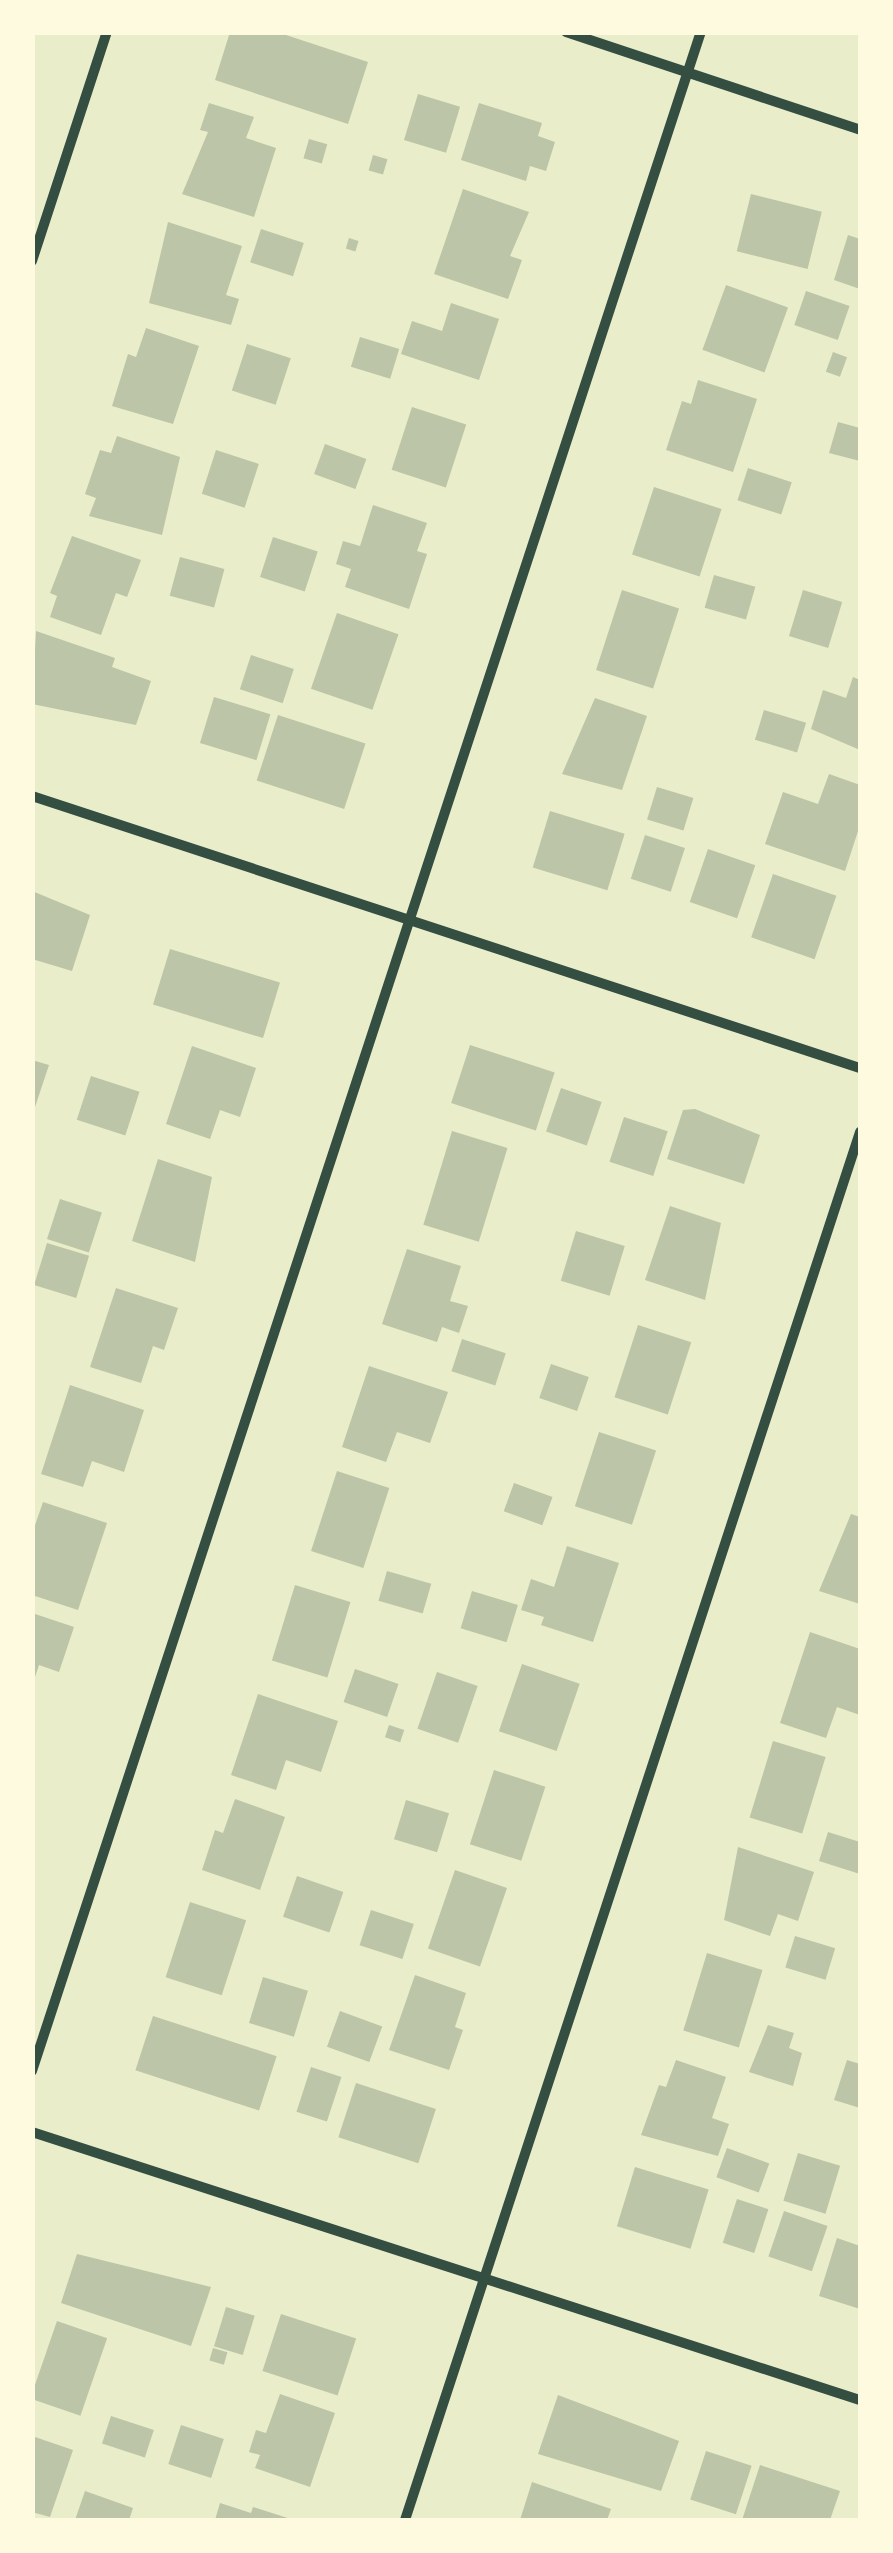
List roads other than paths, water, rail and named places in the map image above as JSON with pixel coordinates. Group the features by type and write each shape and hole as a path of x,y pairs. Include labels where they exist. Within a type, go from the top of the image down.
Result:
{"street":[{"path":"32,261 107,32"},
{"path":"566,32 860,130"},
{"path":"32,2072 701,32"},
{"path":"32,796 860,1068"},
{"path":"405,2520 860,1132"},
{"path":"32,2132 860,2400"}]}
